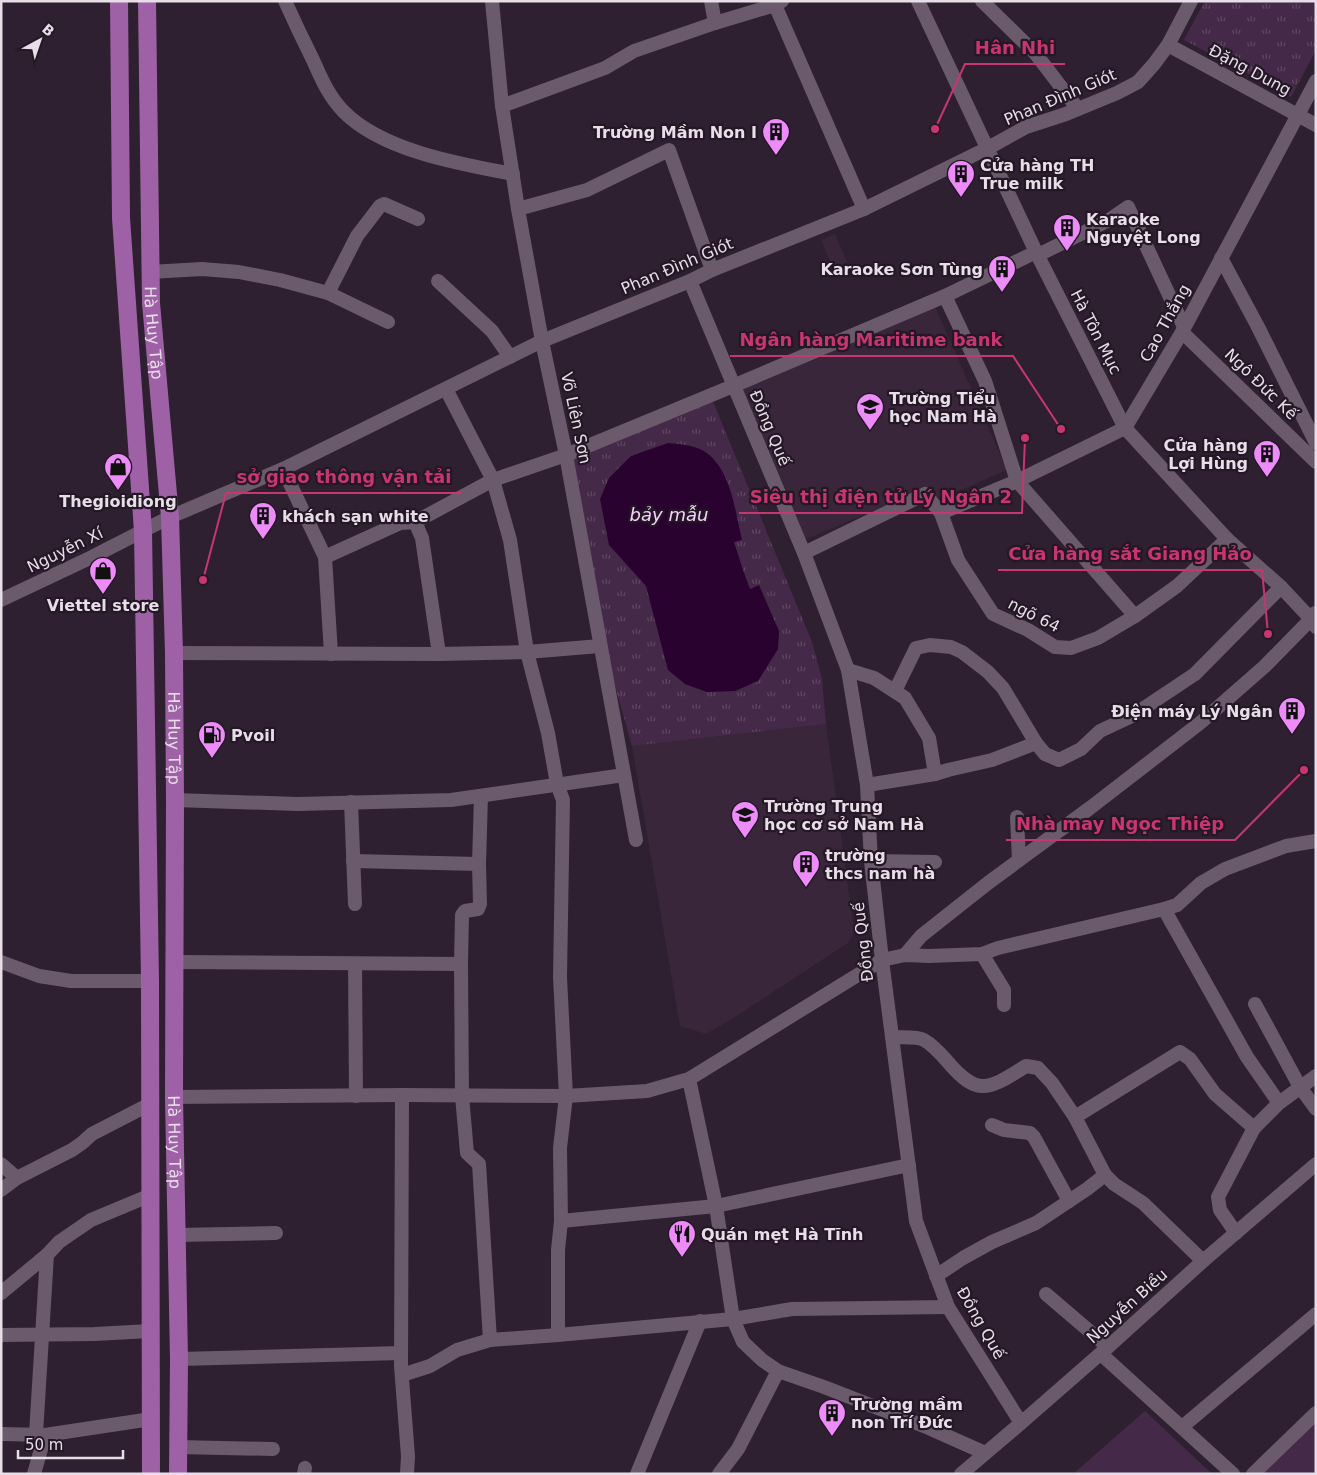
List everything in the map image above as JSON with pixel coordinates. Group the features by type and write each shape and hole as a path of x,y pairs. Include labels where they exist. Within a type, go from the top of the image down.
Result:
{"main road":[{"name":"Hà Huy Tập","path":"119,1 121,218 143,530 150,981 151,1474"},
{"name":"Hà Huy Tập","path":"147,1 151,303 170,517 174,654 174,1097 179,1359 178,1474"},
{"path":"150,1104 174,1097"}],"street":[{"path":"285,1 327,90 344,112 364,128 391,142 452,162 513,174"},
{"name":"Võ Liên Sơn","path":"492,1 502,106 518,210 542,341 566,455 636,840"},
{"path":"711,1 715,23"},
{"name":"Hà Tôn Mục","path":"918,1 1037,253 1125,428 1227,539 1314,619"},
{"path":"982,1 1035,53 1078,109"},
{"name":"Phan Đình Giót","path":"143,530 283,469 542,341 864,209 988,148 1026,127 1117,93 1138,82 1154,64 1168,45 1191,1"},
{"path":"502,106 605,68 634,51 779,3 864,209"},
{"name":"Đặng Dung","path":"1168,45 1316,125"},
{"name":"Cao Thắng","path":"1125,428 1183,330 1316,81"},
{"path":"518,210 586,190 669,150 712,270"},
{"path":"328,293 357,236 380,206 384,204 418,219"},
{"path":"325,557 400,524 415,522 494,480 566,455 945,296 1109,220 1128,207 1183,330"},
{"path":"1221,258 1314,433"},
{"path":"150,272 202,269 239,272 280,280 328,293 388,322"},
{"path":"438,281 492,331 510,357"},
{"name":"Đồng Quế","path":"690,281 804,553 848,670 867,785 871,861 882,960 916,1221 948,1307 1021,1423"},
{"path":"945,296 985,382 1017,481 1134,616"},
{"name":"Ngô Đức Kế","path":"1183,330 1316,462"},
{"path":"446,389 494,480 510,540 528,652 548,733 557,784 563,800 560,977 566,1096 560,1148 561,1221 558,1250 558,1335"},
{"path":"804,553 925,494 941,513 1017,481 1125,428"},
{"path":"283,469 325,557 331,654"},
{"name":"ngõ 64","path":"941,513 958,560 993,614 1028,630 1055,647 1071,648 1098,638 1134,616 1177,586 1227,539"},
{"path":"415,522 422,538 439,654"},
{"name":"Nguyễn Xí","path":"1,600 90,558 143,530"},
{"path":"894,692 916,648 930,645 951,647 962,652 988,672 1003,688 1036,743 1045,754 1059,760 1081,749 1100,731 1132,716 1195,674 1281,587"},
{"path":"905,955 921,936 1200,723 1265,666 1314,619"},
{"path":"174,654 439,654 528,652 600,646"},
{"path":"848,670 874,678 905,698 929,738 935,774"},
{"path":"867,785 935,774 992,760 1036,743"},
{"path":"175,800 298,804 451,800 624,775"},
{"path":"481,796 480,904 478,909 465,911 462,916 462,1096 467,1153 479,1164 490,1340"},
{"path":"351,802 355,904"},
{"path":"1017,817 1019,860"},
{"path":"174,1097 566,1096 647,1091 689,1078 882,960 905,955 982,954 998,948 1164,909 1177,905 1201,883 1224,869 1286,846 1316,841"},
{"path":"353,861 479,864"},
{"path":"871,861 935,862"},
{"path":"1164,909 1247,1057 1279,1103"},
{"path":"982,954 1004,990 1004,1005"},
{"path":"175,962 461,964"},
{"path":"355,964 356,1096"},
{"path":"3,966 39,976 71,981 150,981"},
{"path":"1255,1004 1300,1088 1316,1109"},
{"path":"893,1038 922,1039 932,1045 954,1070 967,1081 977,1086 987,1086 1006,1078 1026,1066 1038,1068 1052,1083 1075,1117 1105,1175 1114,1184 1143,1203 1203,1261"},
{"path":"1075,1117 1180,1052 1190,1059 1215,1094 1254,1128"},
{"path":"1236,1233 1220,1210 1218,1197 1254,1128 1279,1103 1316,1076"},
{"path":"689,1078 716,1206 733,1319 743,1342 762,1360 778,1371 929,1428 985,1453"},
{"path":"402,1095 402,1375 408,1456 407,1474"},
{"path":"1,1190 17,1178 72,1150 92,1134 150,1104"},
{"path":"992,1125 1004,1130 1030,1132 1069,1201"},
{"path":"1,1164 17,1178"},
{"path":"561,1221 716,1206 909,1165"},
{"name":"Nguyễn Biểu","path":"961,1474 1203,1261 1314,1170"},
{"path":"936,1276 992,1242 1036,1223 1105,1175"},
{"path":"1,1293 47,1255 58,1242 91,1220 151,1195"},
{"path":"176,1235 276,1232"},
{"path":"34,1474 41,1434 42,1335 47,1255"},
{"path":"1046,1294 1182,1427 1233,1474"},
{"path":"402,1375 430,1366 457,1350 490,1340 733,1319 792,1309 948,1307"},
{"path":"1182,1427 1316,1314"},
{"path":"637,1474 700,1321"},
{"path":"1,1335 95,1334 150,1331"},
{"path":"179,1359 402,1353"},
{"path":"719,1474 738,1450 778,1371"},
{"path":"1253,1474 1316,1413"},
{"path":"1,1434 41,1434 151,1419"},
{"path":"178,1447 273,1449"}],"shaded area":[{"path":"835,234 847,262 833,268 821,240"},
{"name":"Trường Tiểu học Nam Hà","path":"930,295 1007,470 940,499 926,489 797,543 729,382"},
{"name":"Trường Trung học cơ sở Nam Hà","path":"826,724 854,932 848,943 706,1034 680,1026 632,746"}],"green space":[{"path":"1205,1 1316,1 1316,50 1291,97 1184,40"},
{"path":"712,399 812,642 822,679 826,724 632,746 597,622 567,453"},
{"path":"1145,1411 1212,1474 1073,1474"},
{"path":"1316,1420 1316,1474 1260,1474"}],"water":[{"name":"bảy mẫu","path":"668,443 702,450 712,457 720,467 726,478 737,516 742,540 734,542 743,570 750,589 759,585 779,631 778,649 758,681 735,691 707,692 685,684 668,670 646,586 609,545 600,499 609,478 631,456"}],"place":[{"name":"Hân Nhi","path":"935,129"},
{"name":"Trường Mầm Non I","path":"776,156"},
{"name":"Cửa hàng TH True milk","path":"961,198"},
{"name":"Karaoke Nguyệt Long","path":"1067,252"},
{"name":"Karaoke Sơn Tùng","path":"1002,293"},
{"name":"Ngân hàng Maritime bank","path":"1061,429"},
{"name":"Trường Tiểu học Nam Hà","path":"870,431"},
{"name":"Siêu thị điện tử Lý Ngân 2","path":"1025,438"},
{"name":"Cửa hàng Lợi Hùng","path":"1267,478"},
{"name":"Thegioidiong","path":"118,491"},
{"name":"khách sạn white","path":"263,540"},
{"name":"sở giao thông vận tải","path":"203,580"},
{"name":"Viettel store","path":"103,595"},
{"name":"Cửa hàng sắt Giang Hảo","path":"1268,634"},
{"name":"Điện máy Lý Ngân","path":"1292,735"},
{"name":"Pvoil","path":"212,759"},
{"name":"Nhà may Ngọc Thiệp","path":"1304,770"},
{"name":"Trường Trung học cơ sở Nam Hà","path":"745,839"},
{"name":"trường thcs nam hà","path":"806,888"},
{"name":"Quán mẹt Hà Tĩnh","path":"682,1258"},
{"name":"Trường mầm non Trí Đức","path":"832,1437"}]}
